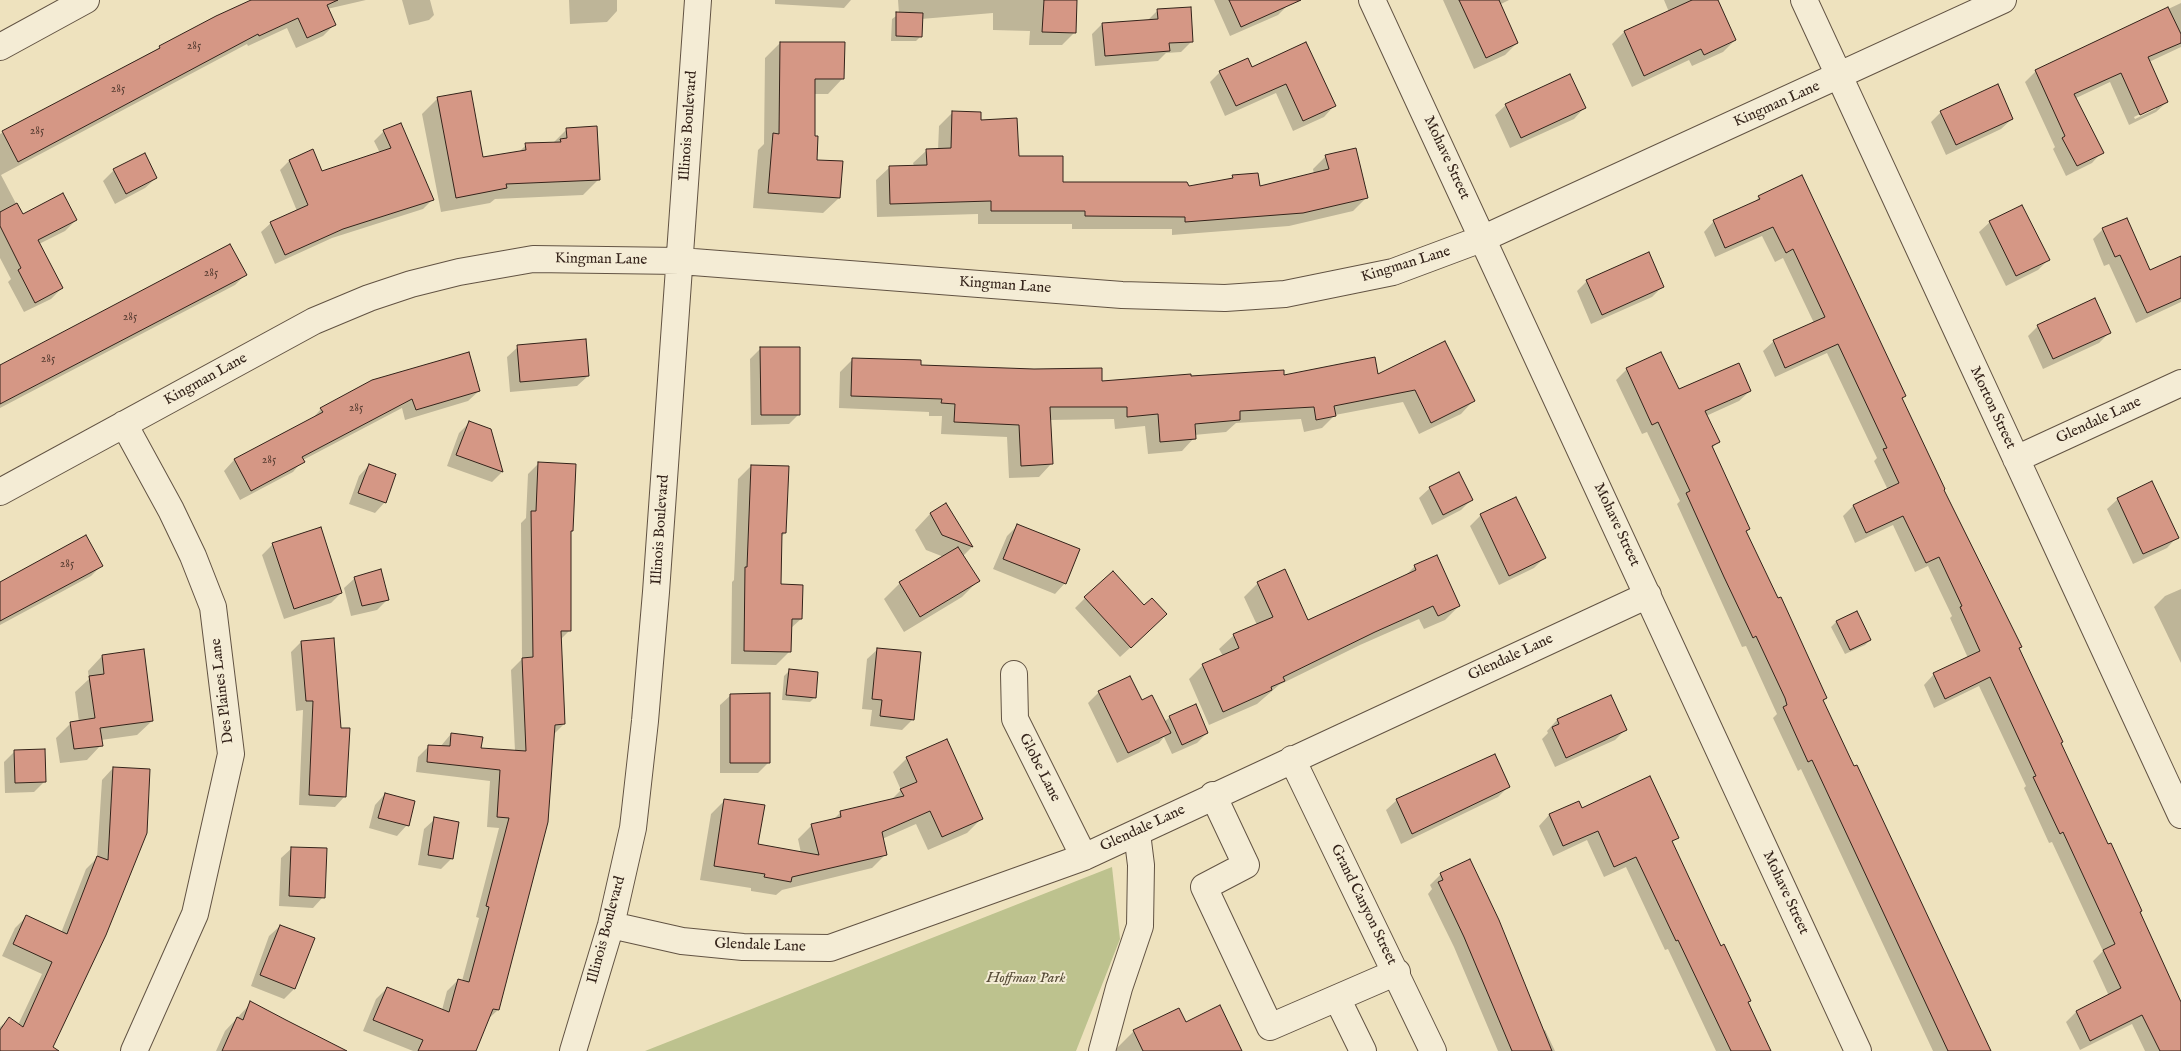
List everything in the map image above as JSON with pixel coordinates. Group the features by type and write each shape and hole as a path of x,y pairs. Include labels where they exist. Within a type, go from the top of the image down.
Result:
{"street":[{"path":"0,47 86,0"},
{"name":"Illinois Boulevard","path":"573,1051 611,925 633,828 645,721 698,0"},
{"name":"Mohave Street","path":"1372,0 1484,238 1858,1051"},
{"name":"Morton Street","path":"1804,0 2181,815"},
{"name":"Kingman Lane","path":"0,492 314,321 369,298 411,284 459,272 533,259 680,261 1122,295 1225,298 1285,294 1338,285 1393,272 1484,238 2003,0"},
{"name":"Glendale Lane","path":"2016,459 2181,383"},
{"name":"Des Plaines Lane","path":"124,424 171,510 193,556 213,607 231,754 195,914 134,1051"},
{"name":"Glendale Lane","path":"611,925 700,943 742,947 830,948 1084,857 1213,795 1648,595"},
{"name":"Globe Lane","path":"1014,674 1015,720 1084,857"},
{"name":"Grand Canyon Street","path":"1292,759 1397,972 1433,1051"},
{"path":"1213,795 1246,865 1204,887 1270,1028 1397,972"},
{"path":"1102,1051 1119,988 1140,926 1140,865 1137,833"},
{"path":"1337,998 1363,1051"}],"green space":[{"name":"Hoffman Park","path":"1112,867 1120,939 1076,1051 645,1051"}],"building":[{"path":"251,0 338,0 327,5 336,25 307,38 298,18 259,36 258,34 18,162 2,131 160,48 159,46 216,16"},
{"path":"1044,0 1077,0 1076,33 1042,32"},
{"path":"1229,0 1301,0 1241,27"},
{"path":"1459,0 1499,0 1518,43 1486,58"},
{"path":"1692,0 1718,0 1736,40 1704,55 1701,49 1644,76 1624,31"},
{"path":"1191,7 1193,42 1169,43 1170,51 1105,56 1102,23 1158,19 1157,9"},
{"path":"2168,7 2181,34 2181,43 2148,57 2168,102 2140,115 2121,73 2074,94 2104,153 2077,166 2062,138 2065,136 2035,70"},
{"path":"896,12 923,13 922,37 896,36"},
{"path":"780,42 845,42 844,79 815,79 815,136 818,136 817,160 843,161 840,198 768,193 773,133 779,134"},
{"path":"1306,42 1336,106 1303,121 1286,84 1236,106 1219,71 1248,58 1252,67"},
{"path":"1570,74 1586,108 1521,138 1505,104"},
{"path":"1998,84 2013,119 1956,145 1940,111"},
{"path":"471,91 483,157 526,150 525,143 561,142 560,139 567,138 566,128 597,126 600,180 506,184 507,188 456,198 437,97"},
{"path":"952,111 981,112 981,120 1017,118 1019,156 1063,156 1063,182 1187,182 1189,186 1233,178 1232,175 1258,173 1260,186 1329,169 1325,155 1356,148 1368,198 1303,213 1185,222 1185,217 1085,216 1085,211 991,211 991,201 890,204 889,166 927,165 926,149 951,148"},
{"path":"401,123 434,200 343,229 285,255 270,222 308,205 289,160 313,149 322,171 391,148 383,130"},
{"path":"145,153 157,178 126,194 113,169"},
{"path":"1802,175 1906,396 1902,398 1944,490 2022,647 2019,648 2063,742 2061,743 2108,844 2111,843 2142,911 2140,912 2181,1002 2181,1051 2160,1051 2142,1015 2090,1041 2076,1011 2121,988 2103,950 2115,944 2063,832 2060,834 2033,777 2036,776 1990,677 1945,699 1933,673 1980,651 1960,607 1962,606 1939,557 1926,563 1903,516 1866,533 1853,505 1899,483 1883,449 1887,448 1838,344 1785,368 1773,340 1825,317 1793,249 1786,253 1773,227 1725,248 1713,220 1760,199 1758,196"},
{"path":"63,193 77,220 38,240 63,288 35,303 18,270 21,268 0,226 0,212 17,203 23,214"},
{"path":"2022,205 2050,260 2016,276 1989,221"},
{"path":"2127,218 2150,270 2181,256 2181,298 2147,313 2120,255 2115,257 2102,228"},
{"path":"230,244 247,275 0,404 0,365"},
{"path":"1649,252 1664,287 1602,315 1586,280"},
{"path":"2095,298 2111,333 2053,359 2037,325"},
{"path":"586,339 589,376 520,382 517,345"},
{"path":"1445,341 1475,401 1431,423 1415,390 1334,406 1336,416 1316,420 1314,407 1240,411 1240,420 1195,424 1196,439 1160,442 1158,414 1127,417 1127,407 1050,407 1053,464 1021,466 1019,425 954,422 955,404 941,403 942,399 851,396 852,358 921,360 921,365 1034,369 1102,368 1102,381 1191,374 1191,376 1284,370 1284,375 1375,357 1378,374"},
{"path":"760,347 800,347 800,415 761,415"},
{"path":"469,352 480,391 416,410 412,399 302,457 305,462 251,491 234,459 323,412 320,408 372,380"},
{"path":"1661,352 1679,389 1739,363 1751,391 1705,411 1720,442 1712,446 1750,529 1746,531 1778,598 1781,597 1827,698 1823,700 1854,766 1857,765 1991,1051 1948,1051 1812,760 1808,762 1783,707 1787,705 1785,698 1756,636 1753,638 1686,493 1690,491 1658,422 1652,425 1626,368"},
{"path":"469,421 491,429 503,472 456,455"},
{"path":"538,462 576,464 573,531 571,531 571,631 561,631 565,724 555,725 548,822 499,1010 493,1009 476,1051 418,1051 423,1040 373,1020 387,987 449,1012 458,979 469,982 489,907 486,906 509,818 497,817 500,770 427,762 428,745 450,746 451,733 483,737 481,748 526,751 522,658 533,657 531,511 536,511"},
{"path":"369,464 396,474 386,503 358,493"},
{"path":"751,465 789,466 786,533 782,533 781,584 803,585 802,619 792,619 791,652 744,651 745,567 747,567"},
{"path":"1459,472 1473,500 1443,515 1429,487"},
{"path":"2152,481 2179,538 2143,554 2117,498"},
{"path":"1516,497 1546,558 1509,576 1480,514"},
{"path":"946,503 973,547 942,535 930,513"},
{"path":"1017,524 1080,549 1066,584 1003,559"},
{"path":"321,527 342,593 294,609 272,543"},
{"path":"86,535 103,566 0,621 0,582"},
{"path":"958,547 980,581 920,617 899,582"},
{"path":"1437,555 1460,606 1438,616 1433,606 1283,677 1285,681 1271,687 1272,690 1223,712 1202,664 1239,648 1233,634 1273,617 1257,582 1285,569 1308,620 1416,570 1414,565"},
{"path":"381,569 389,600 362,606 354,577"},
{"path":"1113,571 1144,605 1152,598 1167,614 1131,648 1084,597"},
{"path":"1857,611 1871,640 1850,650 1836,621"},
{"path":"334,638 341,728 350,728 346,797 309,795 313,701 306,701 301,641"},
{"path":"877,648 921,652 914,720 880,716 882,700 872,699"},
{"path":"144,649 153,721 100,728 103,746 74,749 70,722 95,718 89,676 104,674 102,655"},
{"path":"789,669 818,672 816,698 786,695"},
{"path":"1130,676 1142,700 1152,695 1171,733 1128,753 1098,691"},
{"path":"770,693 770,763 730,763 730,694"},
{"path":"1611,695 1627,730 1566,758 1552,727 1559,724 1557,719"},
{"path":"1196,704 1208,733 1182,745 1169,716"},
{"path":"947,739 983,819 942,837 930,811 882,832 887,855 792,877 791,882 764,877 765,874 714,866 724,799 765,805 758,844 819,855 811,824 841,817 840,811 904,796 900,789 917,782 906,757"},
{"path":"45,749 46,782 15,783 14,750"},
{"path":"1495,754 1510,787 1412,834 1396,799"},
{"path":"113,767 150,769 147,833 106,935 53,1047 59,1051 0,1051 0,1030 9,1017 23,1027 52,962 13,944 26,915 67,934 97,856 108,860"},
{"path":"1650,776 1679,838 1672,841 1721,946 1724,944 1751,1001 1748,1002 1771,1051 1731,1051 1636,857 1614,867 1598,831 1563,846 1549,814 1579,801 1582,808"},
{"path":"385,793 415,801 409,826 378,818"},
{"path":"434,817 459,822 453,859 428,855"},
{"path":"291,847 327,848 325,898 289,896"},
{"path":"1470,859 1499,920 1552,1051 1512,1051 1464,937 1438,882 1443,880 1440,873"},
{"path":"280,925 315,938 295,989 260,975"},
{"path":"250,1001 347,1051 222,1051 237,1017 243,1020"},
{"path":"1220,1005 1242,1051 1143,1051 1133,1030 1179,1008 1186,1022"}]}
